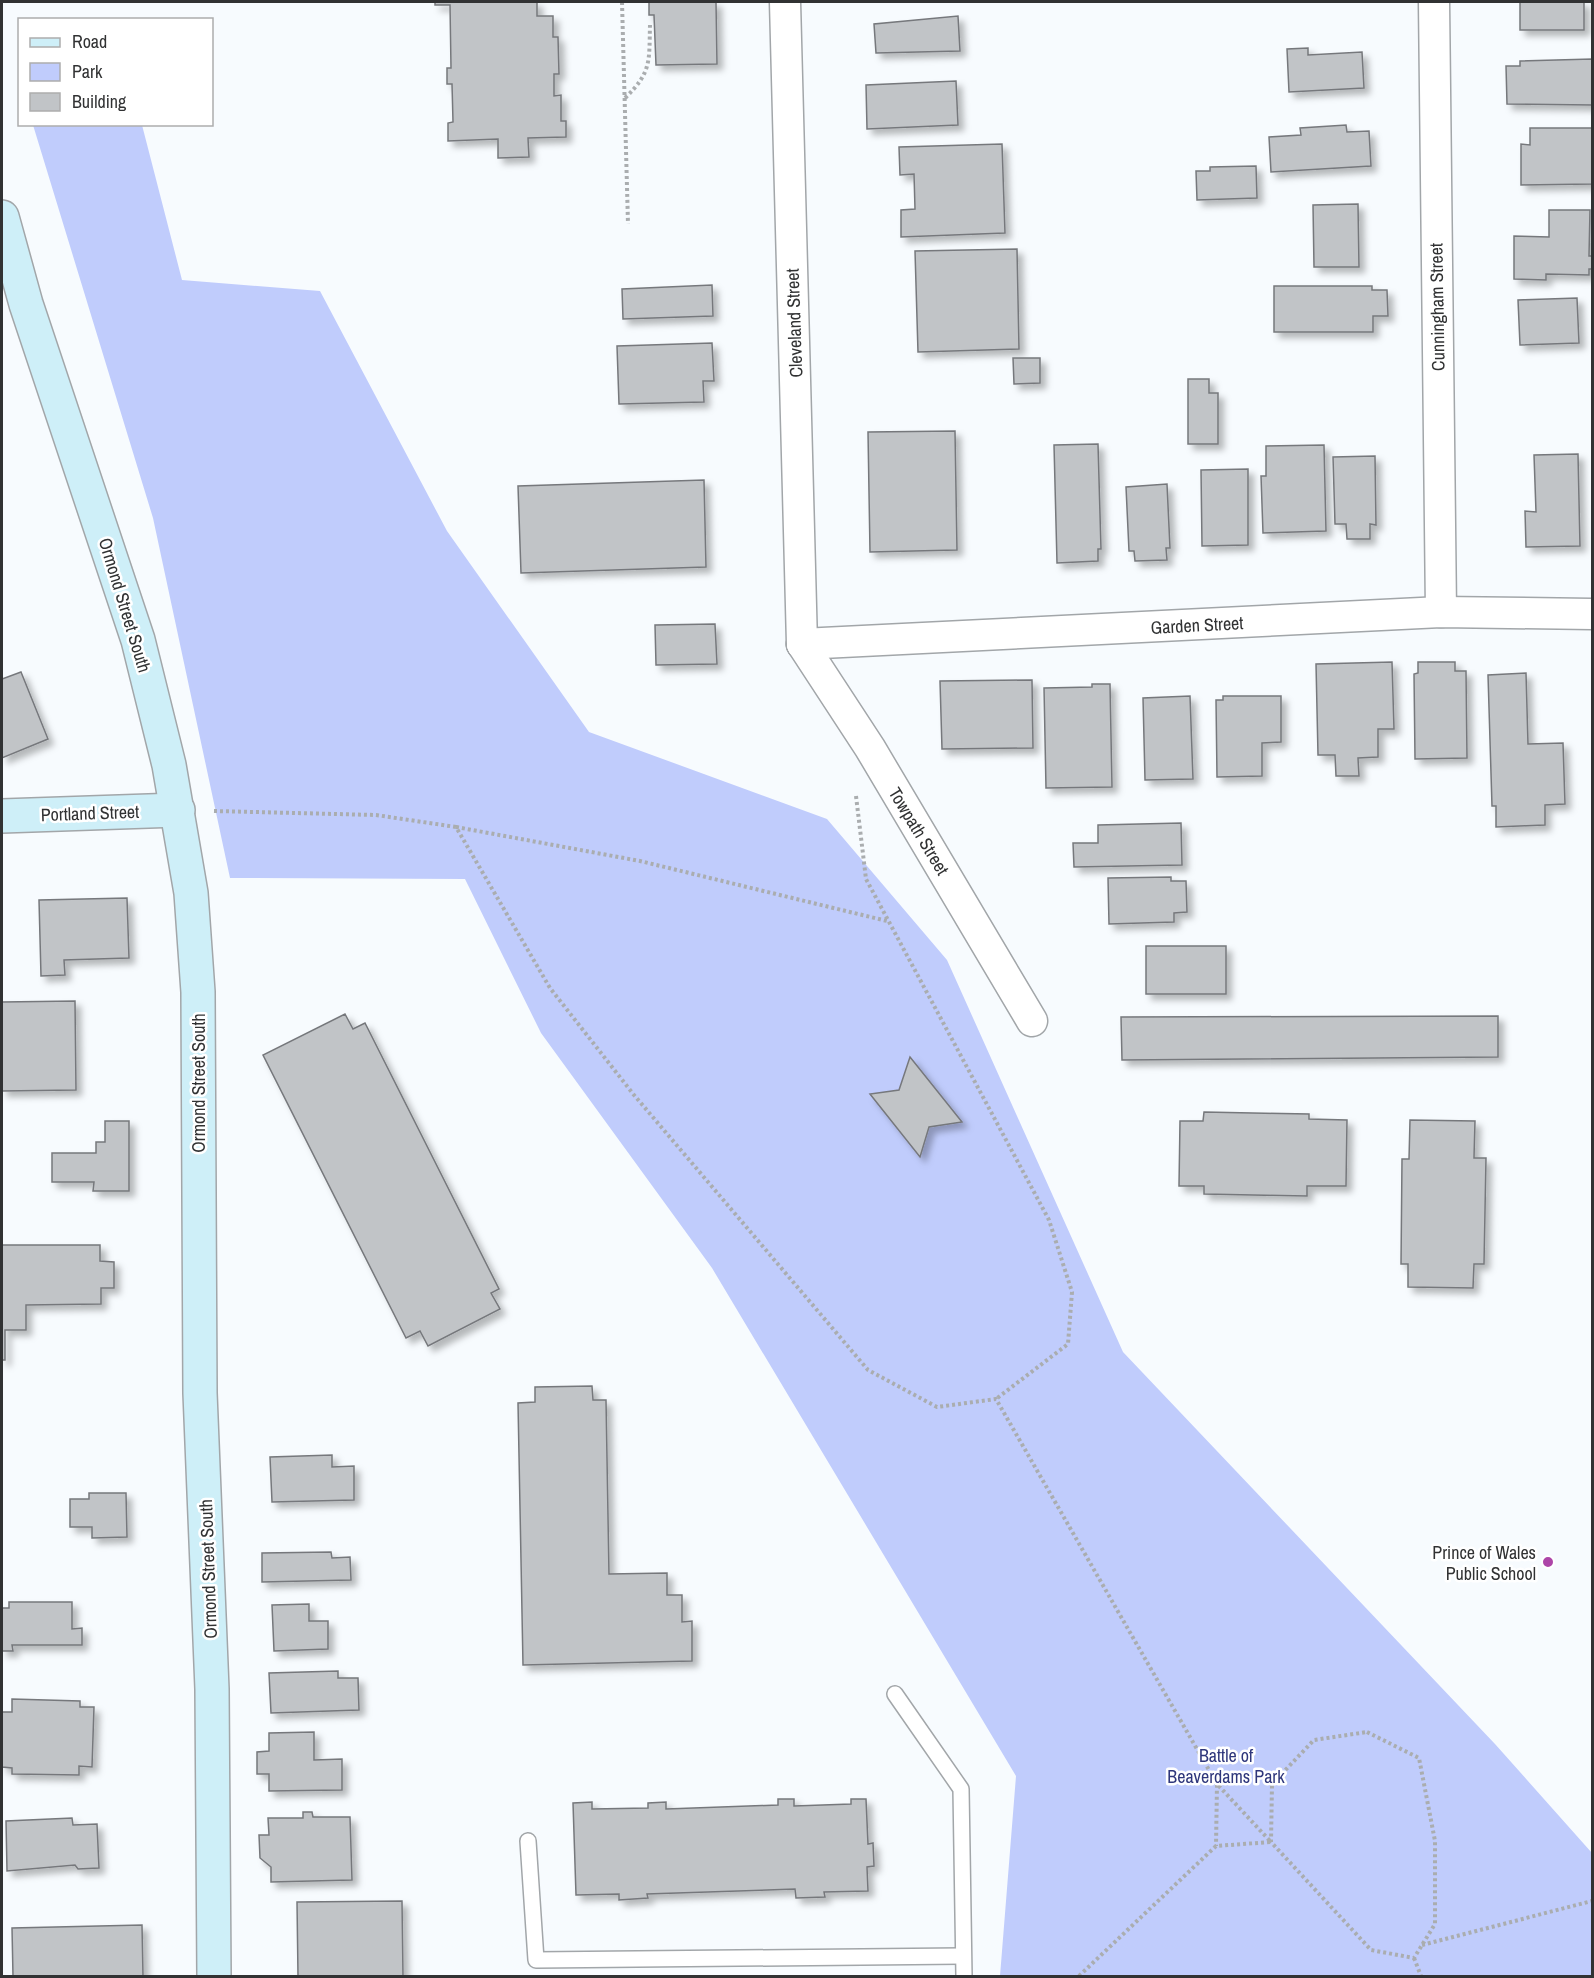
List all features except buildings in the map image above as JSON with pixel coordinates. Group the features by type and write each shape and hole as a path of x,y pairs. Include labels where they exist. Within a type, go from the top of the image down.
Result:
{"main road":[{"name":"Ormond Street South","path":"2,217 26,304 138,640 177,810 191,894 198,992 200,1393 212,1689 213,1977"},
{"name":"Portland Street","path":"2,816 177,810"}],"street":[{"name":"Cleveland Street","path":"785,2 802,644"},
{"name":"Cunningham Street","path":"1434,2 1441,612"},
{"name":"Garden Street","path":"802,644 1441,612 1593,614"},
{"name":"Towpath Street","path":"802,644 870,748 1032,1021"}],"lane":[{"path":"895,1695 961,1789 964,1977"},
{"path":"528,1840 536,1960 962,1956"}],"path":[{"path":"622,2 628,224"},
{"path":"625,98 639,85 649,66 650,26"},
{"path":"456,827 550,988 634,1095 868,1370 937,1407 996,1399 1068,1344 1072,1292 1049,1220 866,879 854,780 870,748"},
{"path":"177,810 376,815 456,827 640,861 888,921"},
{"path":"996,1399 1217,1784 1371,1950 1414,1958"},
{"path":"1270,1842 1272,1784 1314,1740 1367,1732 1419,1758 1435,1841 1434,1924 1414,1958"},
{"path":"1216,1846 1217,1784"},
{"path":"1079,1977 1216,1846 1270,1842"},
{"path":"1422,1945 1593,1901"},
{"path":"1414,1958 1421,1977"}],"green space":[{"name":"Battle of Beaverdams Park","path":"33,126 142,126 182,280 320,291 447,531 589,732 827,819 947,960 1123,1352 1495,1744 1592,1853 1592,1976 1000,1976 1016,1776 712,1268 541,1033 465,879 230,878 153,518"}],"place":[{"name":"Prince of Wales Public School","path":"1548,1562"}]}
